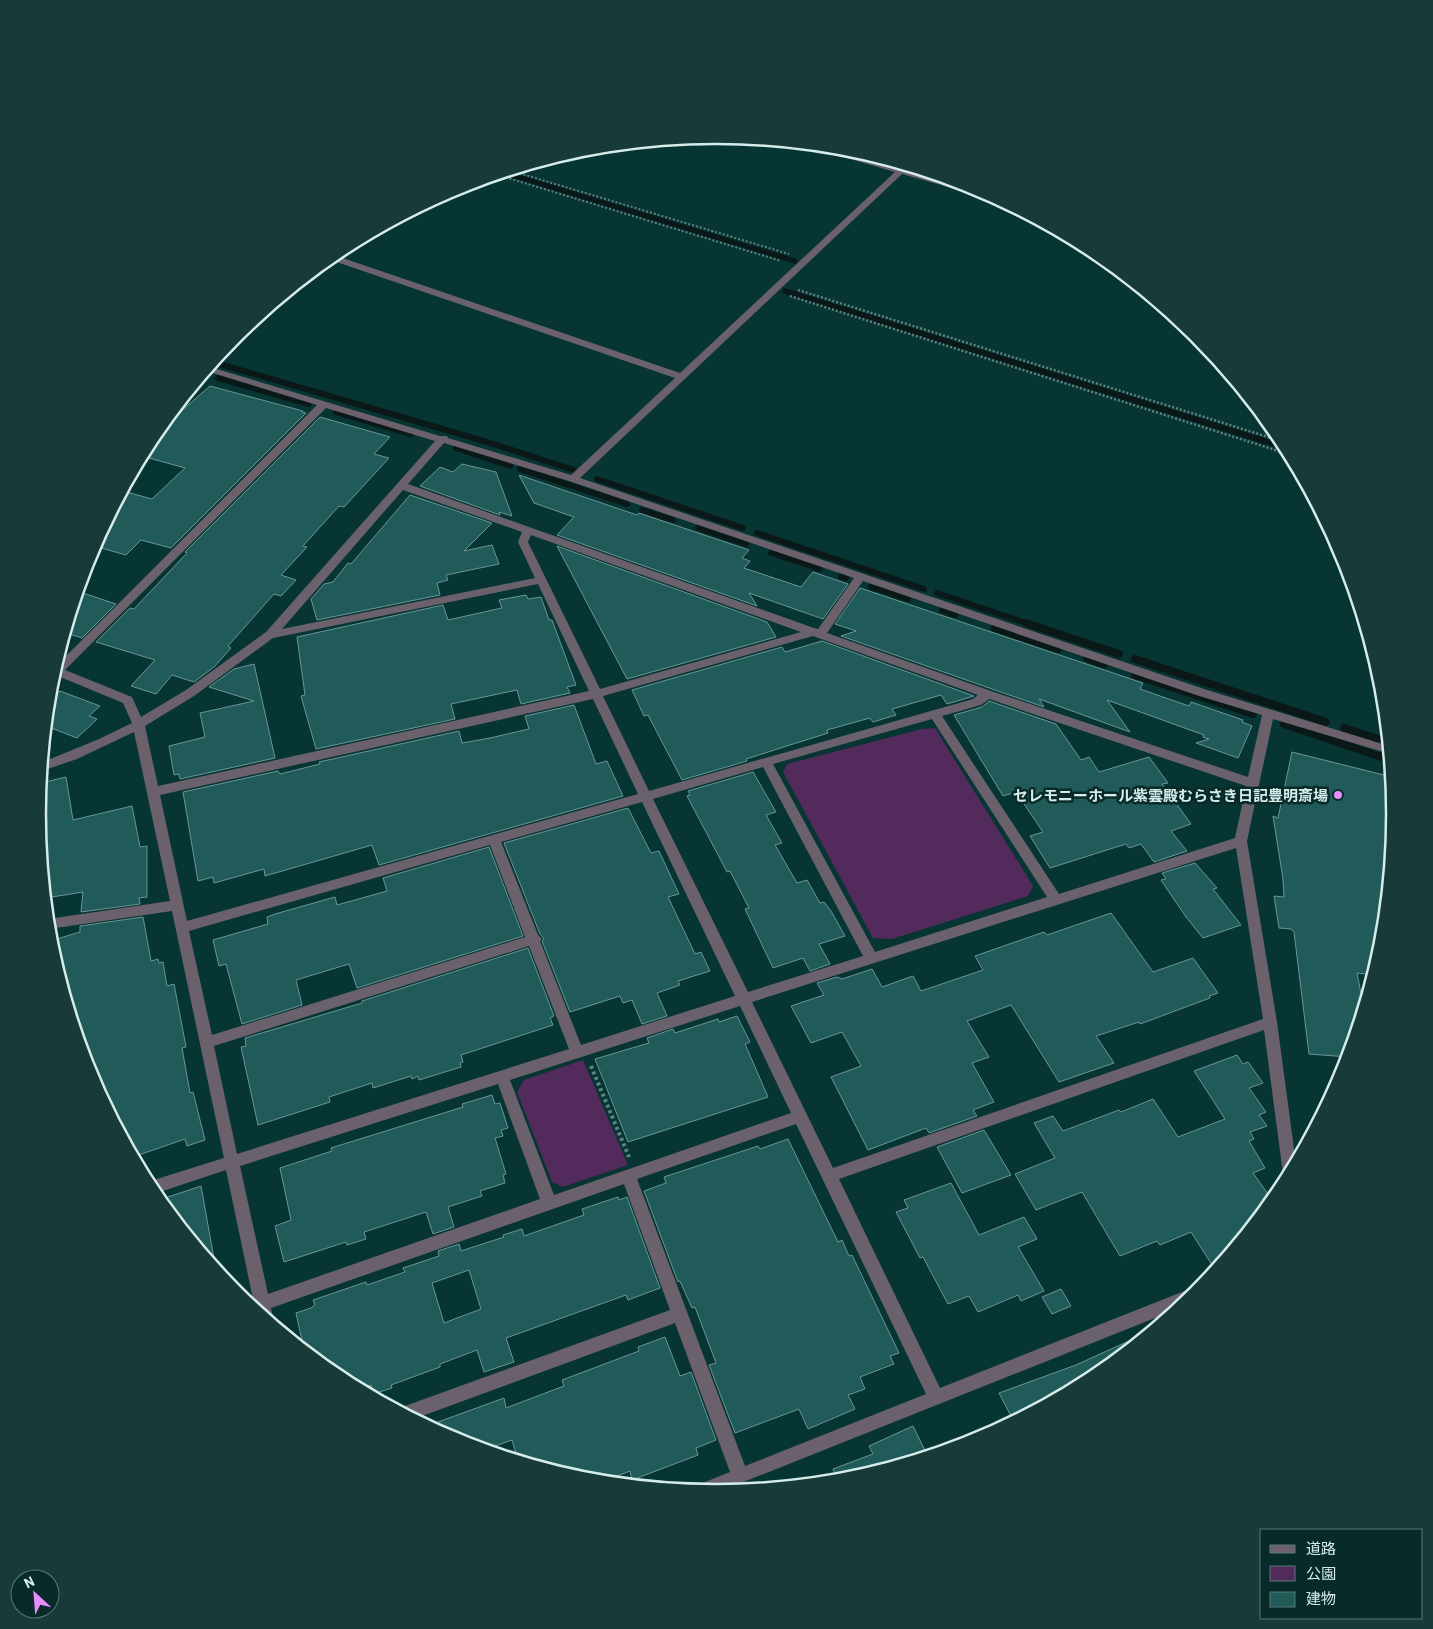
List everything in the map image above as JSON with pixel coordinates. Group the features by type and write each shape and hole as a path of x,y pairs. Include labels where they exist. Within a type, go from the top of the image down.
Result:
{"street":[{"path":"573,478 901,170"},
{"path":"340,260 681,377"},
{"path":"212,374 324,403 573,478 1268,713 1383,748"},
{"path":"64,663 324,403"},
{"path":"49,764 139,726 270,635 443,438"},
{"path":"400,485 987,694 1254,784"},
{"path":"528,531 523,542 936,1397"},
{"path":"153,792 596,694 817,633 861,576"},
{"path":"270,635 541,580"},
{"path":"62,673 128,700 139,726 176,905 208,1042 258,1302"},
{"path":"182,928 935,714 976,702 987,694"},
{"path":"1268,713 1242,841 1270,1022 1289,1163"},
{"path":"935,714 1055,900"},
{"path":"766,762 871,958"},
{"path":"494,840 580,1050"},
{"path":"158,1185 1242,841"},
{"path":"55,923 176,905"},
{"path":"208,1042 535,939"},
{"path":"829,1176 1270,1022"},
{"path":"502,1076 549,1203"},
{"path":"264,1307 549,1203 800,1116"},
{"path":"632,1174 680,1314 740,1476"},
{"path":"718,1485 1174,1303"},
{"path":"412,1412 680,1314"}],"path":[{"path":"523,173 806,260"},
{"path":"509,177 798,267"},
{"path":"777,287 1271,438"},
{"path":"777,287 1280,452"},
{"path":"580,1050 632,1174"}],"green space":[{"path":"935,728 1033,886 1028,896 892,939 873,938 783,772 787,764 922,729"},
{"path":"583,1060 628,1165 563,1187 552,1182 517,1092 524,1080"}],"building":[{"path":"210,386 306,413 171,548 141,540 126,555 101,548 129,493 152,499 185,468 149,458 182,411"},
{"path":"320,417 390,437 374,454 389,458 344,507 339,506 303,546 307,547 281,575 296,580 281,596 274,594 228,646 231,648 214,667 194,682 172,675 156,694 131,686 155,660 96,642 130,608 134,609 187,553 185,552"},
{"path":"462,464 496,472 512,516 499,512 500,515 420,486 440,467 453,472"},
{"path":"519,475 749,550 742,558 750,561 744,568 801,587 813,572 848,584 823,619 749,593 757,606 557,535 574,517 534,503"},
{"path":"410,495 492,523 464,551 492,545 499,564 446,575 448,580 437,583 440,595 317,620 311,599 324,584 333,582 348,563 351,564"},
{"path":"557,546 767,622 776,637 627,679"},
{"path":"860,588 1143,683 1140,689 1189,706 1191,702 1243,720 1242,722 1252,726 1238,758 1196,743 1209,739 1203,737 1204,735 1107,700 1130,732 1039,699 1044,707 841,636 856,631 835,624"},
{"path":"84,593 116,604 82,638 71,635"},
{"path":"526,595 528,599 541,597 549,620 552,620 576,685 567,687 570,693 521,704 517,690 451,704 455,719 316,749 301,696 305,695 297,637 443,605 448,620 502,608 499,600"},
{"path":"822,641 974,696 947,704 941,695 892,709 896,715 873,722 870,718 827,730 828,733 746,759 747,761 682,780 648,715 644,716 632,690 782,647 785,652"},
{"path":"254,664 275,758 180,779 179,774 174,775 169,746 205,737 200,713 254,701 209,687 234,669"},
{"path":"60,691 100,706 89,716 97,719 77,738 52,728 57,694"},
{"path":"989,701 1056,724 1081,760 1089,757 1099,772 1149,757 1168,783 1162,784 1191,824 1171,831 1187,851 1154,862 1141,844 1129,848 1126,844 1050,868 1030,836 1043,832 1016,792 1003,796 954,715 982,707"},
{"path":"574,705 596,764 607,761 623,796 379,865 372,845 265,876 264,869 214,883 213,877 198,881 183,792 278,771 280,774 320,764 319,762 459,731 462,743 490,738 529,729 525,716"},
{"path":"1292,752 1385,775 1387,815 1381,902 1367,974 1357,973 1361,996 1341,1056 1309,1054 1294,932 1291,929 1279,928 1274,896 1284,897 1273,816 1278,818"},
{"path":"753,772 776,812 766,815 782,843 775,845 797,883 807,880 820,903 824,902 831,911 845,936 819,944 830,964 810,971 803,958 773,968 745,909 749,908 730,871 727,872 687,796 690,795 688,791"},
{"path":"66,777 73,820 132,806 140,847 147,846 147,897 139,898 140,904 81,912 83,892 52,897 46,815 48,781"},
{"path":"628,808 651,853 659,851 679,894 668,897 695,954 701,952 710,971 678,981 680,985 657,993 667,1016 642,1024 632,1000 623,1003 620,996 570,1012 542,941 544,939 540,934 504,843"},
{"path":"489,847 523,936 357,988 349,964 296,980 302,1005 242,1024 226,964 219,966 213,940 268,924 267,917 275,914 335,897 337,905 387,891 383,878"},
{"path":"1195,863 1217,888 1213,889 1241,925 1203,938 1186,917 1161,880 1166,879 1162,873"},
{"path":"1111,913 1153,972 1193,958 1218,993 1209,996 1210,998 1140,1024 1139,1022 1096,1036 1114,1063 1059,1082 1011,1005 967,1021 989,1057 972,1063 994,1102 973,1110 977,1116 929,1133 926,1128 868,1150 831,1077 861,1066 842,1032 811,1043 791,1006 824,995 817,983 837,977 842,979 872,969 882,987 913,976 921,991 983,970 975,956 1044,932 1047,935"},
{"path":"143,917 151,961 158,959 159,963 163,962 167,986 174,984 186,1047 182,1048 190,1093 193,1092 205,1140 187,1146 185,1139 139,1155 136,1150 115,1111 97,1071 69,988 58,939 80,932 80,926"},
{"path":"528,948 554,1016 550,1018 553,1025 461,1055 463,1062 460,1063 461,1067 419,1080 418,1076 412,1079 411,1076 373,1088 372,1083 329,1097 330,1102 258,1125 241,1047 246,1046 245,1038 362,1003 362,1001"},
{"path":"737,1016 750,1042 745,1044 768,1097 628,1142 595,1059 649,1043 647,1038 673,1029 675,1033 718,1019 719,1022"},
{"path":"1237,1055 1243,1064 1248,1062 1263,1083 1249,1088 1266,1112 1259,1115 1267,1126 1250,1132 1254,1139 1249,1141 1265,1168 1253,1173 1268,1195 1248,1223 1212,1265 1191,1232 1160,1245 1157,1241 1120,1256 1082,1192 1036,1210 1015,1174 1055,1158 1034,1123 1053,1116 1063,1131 1119,1110 1121,1112 1153,1099 1178,1137 1225,1119 1194,1071"},
{"path":"492,1095 495,1104 500,1103 508,1128 501,1130 503,1136 495,1138 506,1174 503,1175 505,1183 480,1191 482,1196 448,1207 454,1227 433,1234 426,1212 364,1232 366,1239 347,1245 346,1242 284,1262 275,1226 291,1220 280,1168 332,1151 331,1148 463,1107 462,1104"},
{"path":"984,1130 1011,1175 962,1193 937,1147"},
{"path":"788,1139 838,1242 842,1240 849,1256 852,1255 899,1353 890,1356 894,1364 860,1377 865,1389 848,1395 855,1409 808,1429 799,1409 735,1433 709,1365 716,1363 695,1307 692,1308 680,1281 678,1282 644,1191 666,1183 664,1177 758,1146 760,1149"},
{"path":"951,1183 979,1235 1024,1217 1037,1239 1018,1247 1044,1291 1021,1301 1018,1295 978,1312 969,1296 948,1304 923,1257 920,1258 896,1212 908,1208 904,1200"},
{"path":"201,1186 214,1257 185,1223 167,1197"},
{"path":"618,1197 619,1200 627,1197 660,1288 628,1300 626,1295 506,1338 514,1362 484,1372 477,1350 440,1364 440,1367 391,1385 392,1388 377,1393 372,1389 371,1385 367,1386 344,1372 302,1341 296,1313 315,1305 313,1300 366,1282 367,1285 405,1272 403,1268 439,1256 438,1251 459,1244 461,1251 522,1229 524,1236 584,1215 582,1209","holes":["469,1270 481,1309 444,1323 432,1283"]},
{"path":"1061,1289 1071,1306 1052,1314 1042,1297"},
{"path":"665,1337 680,1376 691,1372 716,1440 696,1448 698,1455 632,1479 630,1471 615,1477 543,1462 516,1454 512,1440 494,1446 435,1423 504,1398 506,1408 564,1386 562,1380 639,1351 638,1347"},
{"path":"1131,1341 1089,1372 1011,1417 999,1393 1076,1365"},
{"path":"913,1426 925,1451 890,1462 835,1474 833,1469 873,1454 869,1446"}],"waterway":[{"path":"514,176 795,261"},
{"path":"785,291 1275,444"},
{"path":"221,364 487,442 574,470"},
{"path":"218,378 309,404"},
{"path":"336,412 411,434"},
{"path":"456,448 510,466"},
{"path":"520,469 627,504"},
{"path":"597,479 743,528"},
{"path":"642,510 673,520"},
{"path":"698,528 746,544"},
{"path":"757,533 924,589"},
{"path":"771,553 820,569"},
{"path":"841,577 846,578"},
{"path":"871,587 908,599"},
{"path":"937,593 1029,624"},
{"path":"942,610 955,615"},
{"path":"1029,624 1119,654"},
{"path":"995,628 1058,649"},
{"path":"1087,658 1104,664"},
{"path":"1135,659 1326,722"},
{"path":"1135,675 1253,714"},
{"path":"1284,724 1384,758"},
{"path":"1344,728 1382,740"}],"place":[{"name":"セレモニーホール紫雲殿むらさき日記豊明斎場","path":"1338,795"}]}
